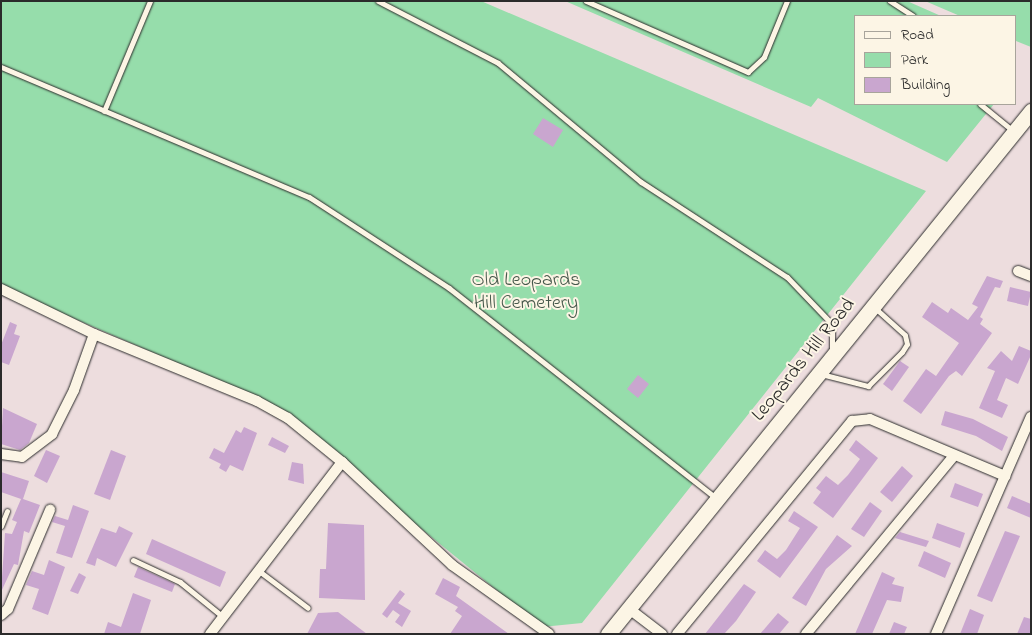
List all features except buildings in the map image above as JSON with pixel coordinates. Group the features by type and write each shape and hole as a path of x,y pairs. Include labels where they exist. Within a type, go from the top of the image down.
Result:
{"main road":[{"name":"Leopards Hill Road","path":"608,634 1031,111"}],"street":[{"path":"1018,271 1031,276"},
{"path":"1,289 94,334 257,401 288,418 342,462 452,565 548,634"},
{"path":"1,454 22,456 52,434 74,390 94,334"},
{"path":"936,634 1031,417"},
{"path":"677,634 852,421 870,418 953,456 1005,476"},
{"path":"806,634 953,456"},
{"path":"210,634 256,569 342,462"},
{"path":"1,615 8,609 50,510"},
{"path":"628,608 662,634"}],"lane":[{"path":"104,110 150,1"},
{"path":"378,1 498,63 641,182 787,277 832,324 832,356"},
{"path":"586,1 693,44 748,72 764,57 787,1"},
{"path":"890,1 911,15"},
{"path":"1,67 309,198 449,288 717,498"},
{"path":"981,105 1014,132"},
{"path":"818,373 868,386 902,352 906,344 905,335 873,306"},
{"path":"1,526 7,511"},
{"path":"133,560 180,582 222,616"},
{"path":"256,569 308,608"}],"green space":[{"name":"Old Leopards Hill Cemetery","path":"1,1 481,1 926,191 582,623 542,627 263,400 1,287"},
{"path":"565,1 907,1 939,15 854,15 854,105 993,105 947,162 818,98 811,107"},
{"path":"925,1 1031,1 1031,47 1017,41 1017,15 958,15"}]}
